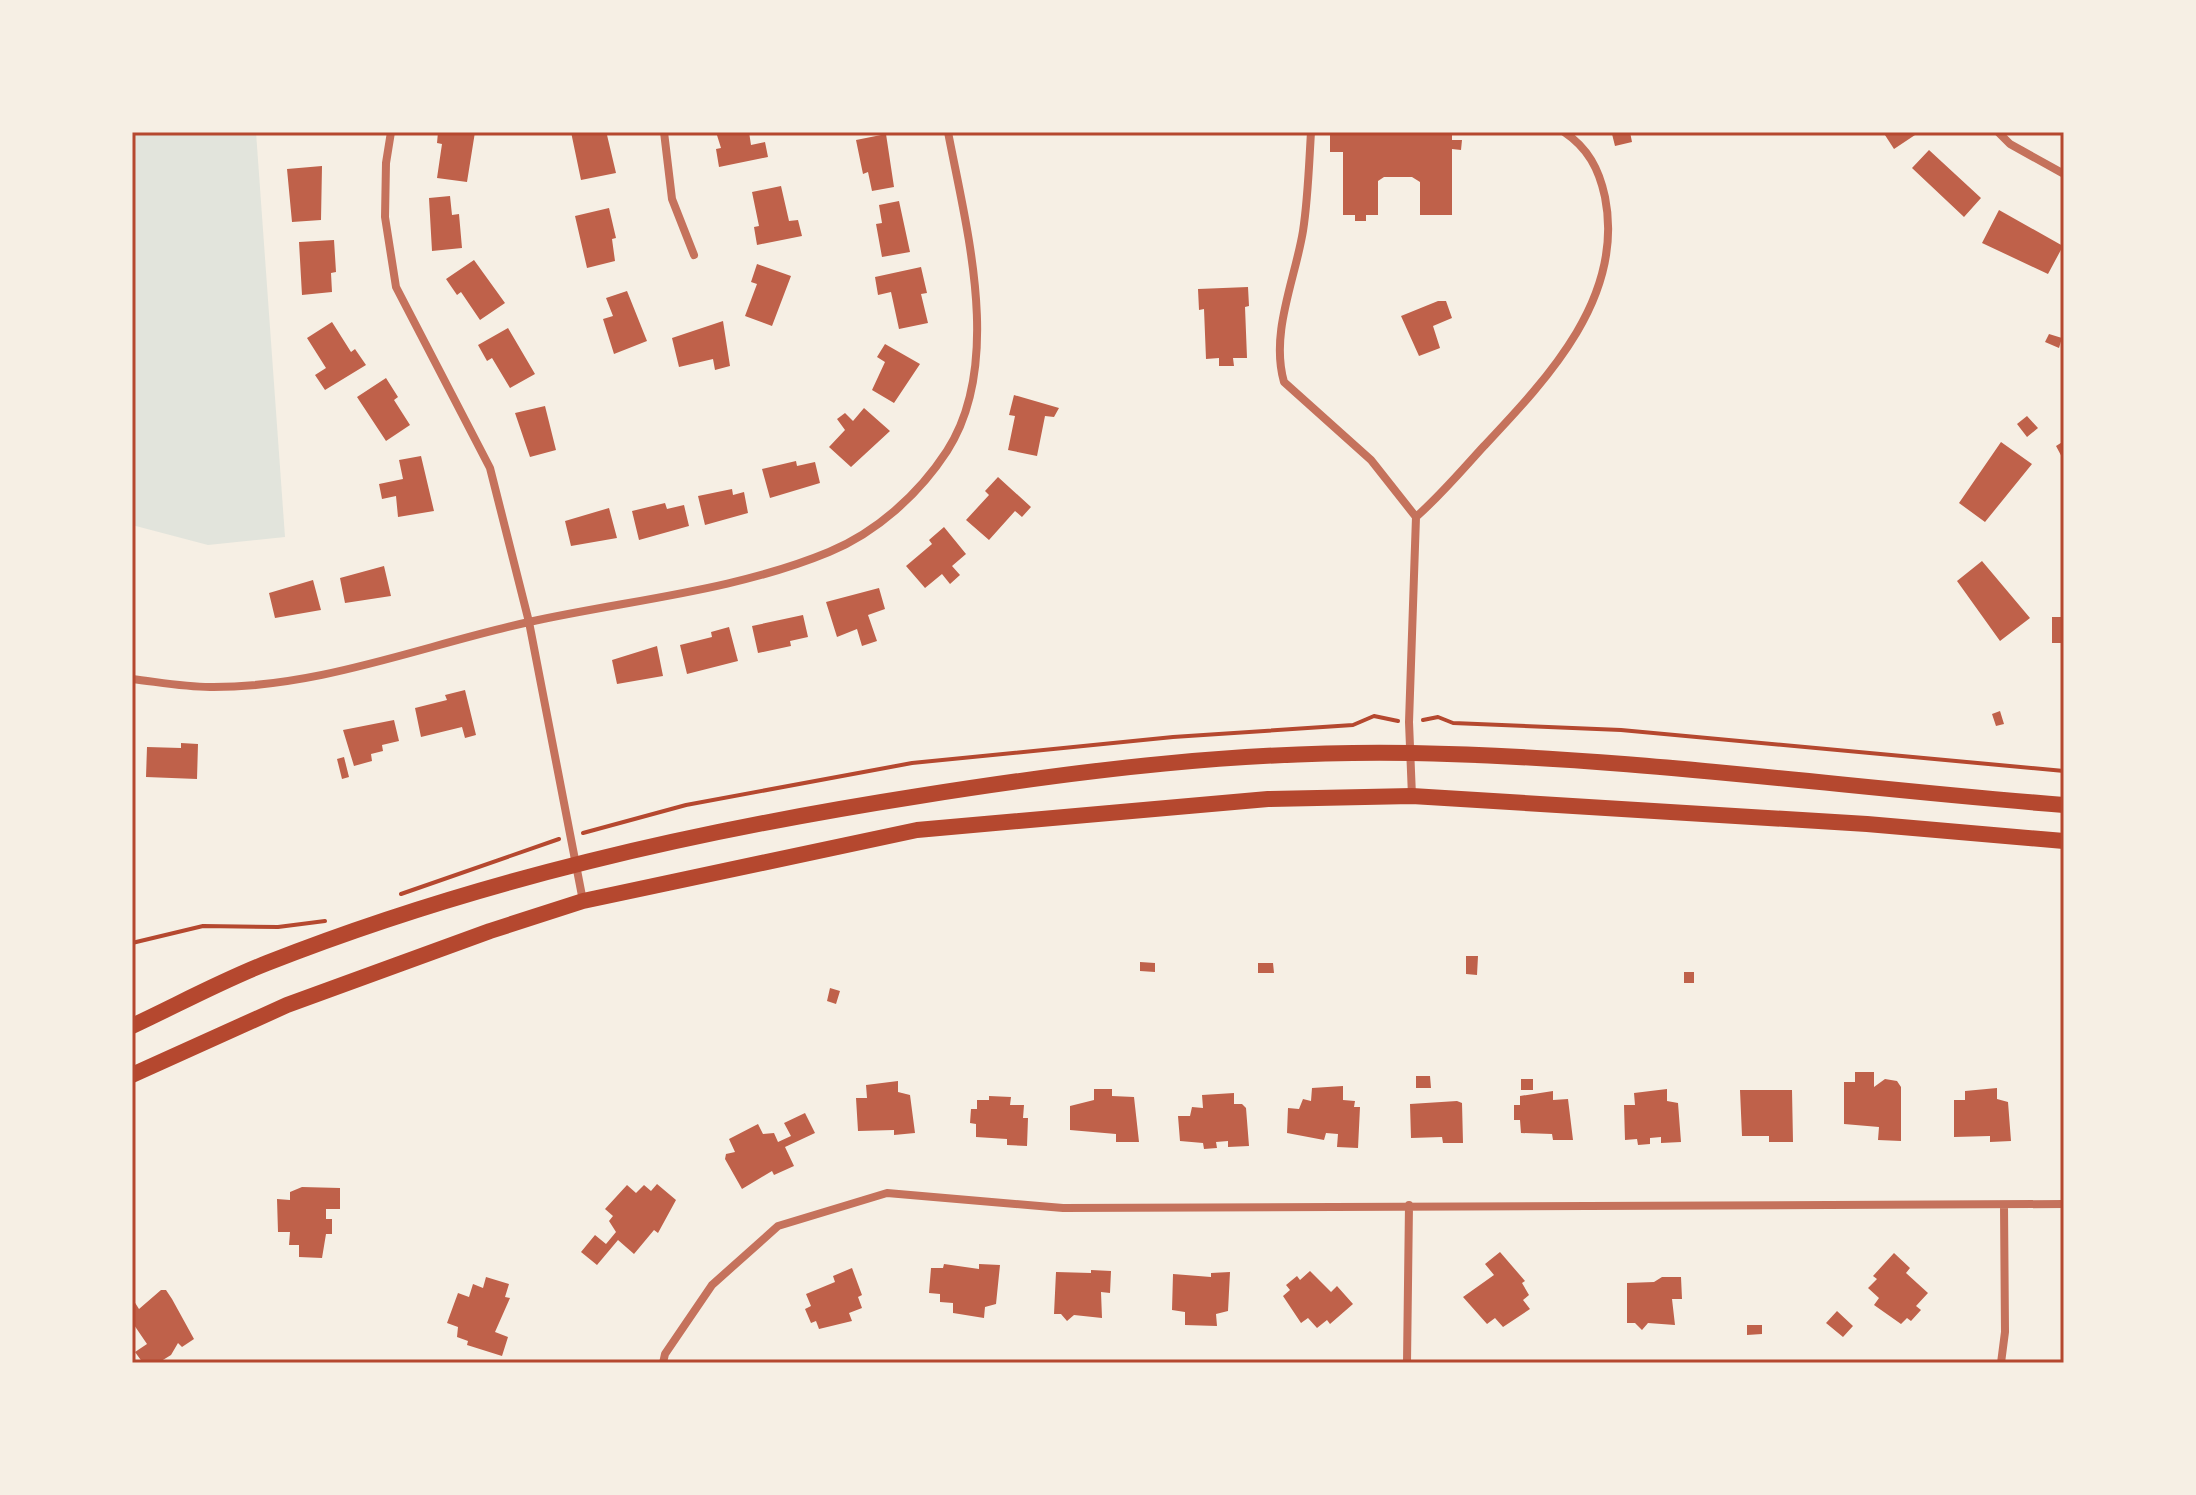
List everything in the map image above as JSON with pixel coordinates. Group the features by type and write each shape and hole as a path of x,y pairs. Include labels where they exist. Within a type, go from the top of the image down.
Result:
{"main road":[{"path":"132,1026 264,964 441,903 575,863 754,822 1116,766 1285,753 1530,757 2064,805"},
{"path":"132,1075 287,1005 490,931 583,901 917,830 1268,799 1412,796 1867,824 2064,841"}],"street":[{"path":"391,132 386,163 385,217 396,287 490,468 529,622 583,901"},
{"path":"664,132 672,199 694,255"},
{"path":"132,679 208,687 298,678 529,622 666,596 800,563 850,542 919,489 953,438 970,394 977,327 972,267 948,132"},
{"path":"1311,132 1304,228 1283,323 1280,366 1284,382 1371,460 1416,517"},
{"path":"1412,796 1412,566 1416,517 1553,369 1593,301 1608,257 1610,222 1597,170 1589,154 1564,132"},
{"path":"1998,132 2010,144 2064,174"},
{"path":"663,1363 665,1354 712,1285 778,1226 887,1193 1063,1208 2064,1204"},
{"path":"1407,1363 1409,1205"},
{"path":"2001,1363 2005,1332 2004,1205"}],"shaded area":[{"path":"132,132 256,132 285,537 208,545 132,525"}],"building":[{"path":"438,132 475,132 467,182 437,178 442,144 437,143"},
{"path":"571,132 607,135 616,173 581,180"},
{"path":"716,132 749,132 751,145 765,142 768,157 719,167 716,149 721,148"},
{"path":"1330,132 1452,132 1452,140 1462,140 1461,150 1452,149 1452,215 1420,215 1420,182 1412,177 1384,177 1378,181 1378,215 1366,215 1366,221 1355,221 1355,215 1343,215 1343,152 1330,152"},
{"path":"1630,132 1632,142 1615,146 1612,134"},
{"path":"1883,132 1913,132 1915,135 1894,149"},
{"path":"886,134 894,187 872,191 868,172 863,174 856,140"},
{"path":"1929,150 1981,198 1964,217 1912,168"},
{"path":"322,166 321,220 292,222 287,169"},
{"path":"781,186 789,221 798,220 802,236 757,245 754,227 759,226 752,192"},
{"path":"450,196 452,215 459,214 462,248 432,251 429,198"},
{"path":"899,201 910,252 882,257 876,224 882,223 879,205"},
{"path":"609,208 616,238 612,239 615,261 587,268 575,216"},
{"path":"1999,210 2063,246 2048,274 1982,243"},
{"path":"334,240 336,272 331,273 332,292 302,295 299,242"},
{"path":"474,260 505,303 480,320 461,292 457,295 446,279"},
{"path":"757,264 791,276 772,326 745,316 757,284 751,282"},
{"path":"921,267 927,293 921,294 928,323 899,329 891,292 878,295 875,277"},
{"path":"1248,287 1249,306 1245,307 1247,358 1233,358 1234,366 1219,366 1219,358 1206,359 1204,309 1199,310 1198,289"},
{"path":"627,291 647,341 614,354 603,319 613,316 606,298"},
{"path":"1438,301 1446,301 1452,318 1433,326 1440,348 1419,356 1401,316"},
{"path":"723,321 730,366 715,370 713,359 679,367 672,338"},
{"path":"332,322 351,352 355,349 366,365 325,390 315,375 326,368 307,338"},
{"path":"508,328 535,374 510,388 492,358 487,361 478,345"},
{"path":"2049,334 2062,338 2059,348 2045,342"},
{"path":"885,344 920,364 894,403 872,390 885,362 877,357"},
{"path":"386,378 398,397 394,400 410,425 386,441 357,397"},
{"path":"1014,395 1059,408 1054,417 1045,416 1037,456 1008,450 1015,416 1009,415"},
{"path":"545,406 556,450 530,457 515,413"},
{"path":"864,408 890,431 851,467 829,447 845,430 837,419 845,413 853,421"},
{"path":"2027,416 2038,428 2027,437 2017,424"},
{"path":"2064,441 2064,461 2056,446"},
{"path":"2001,442 2032,464 1985,522 1959,503"},
{"path":"421,456 434,511 398,517 396,496 382,499 379,484 403,479 399,460"},
{"path":"796,461 797,466 815,462 820,483 770,498 762,469"},
{"path":"998,477 1031,507 1022,517 1015,511 989,540 966,520 989,495 985,491"},
{"path":"732,489 733,495 744,492 748,513 705,525 698,496"},
{"path":"665,503 667,509 684,505 689,526 639,540 632,511"},
{"path":"609,508 617,538 571,546 565,521"},
{"path":"944,527 966,554 952,566 960,575 950,584 942,574 925,588 906,566 932,544 929,540"},
{"path":"1982,561 2030,618 2000,641 1957,581"},
{"path":"384,566 391,596 345,603 340,578"},
{"path":"313,580 321,610 275,618 269,593"},
{"path":"879,588 885,609 868,615 877,641 862,646 857,629 837,637 826,602"},
{"path":"803,615 808,637 790,641 791,646 758,653 752,626"},
{"path":"2052,617 2064,617 2064,643 2052,643"},
{"path":"729,627 738,661 687,674 680,645 712,637 711,632"},
{"path":"657,646 663,676 617,684 612,660"},
{"path":"465,690 476,735 465,738 462,727 421,737 415,708 447,700 445,695"},
{"path":"2000,711 2004,724 1996,726 1992,714"},
{"path":"394,720 399,741 382,745 383,751 371,754 372,761 354,766 343,730"},
{"path":"181,743 198,744 197,779 146,777 147,747 181,748"},
{"path":"344,757 349,777 342,779 337,759"},
{"path":"1466,956 1478,956 1477,975 1466,974"},
{"path":"1140,962 1155,963 1155,972 1140,971"},
{"path":"1258,963 1273,963 1274,973 1258,973"},
{"path":"1684,972 1694,972 1694,983 1684,983"},
{"path":"830,988 840,991 836,1004 827,1001"},
{"path":"1855,1072 1874,1072 1874,1087 1885,1079 1897,1081 1901,1087 1901,1141 1878,1140 1879,1127 1844,1124 1844,1082 1855,1082"},
{"path":"1416,1076 1430,1076 1431,1088 1416,1088"},
{"path":"1521,1079 1533,1079 1533,1090 1521,1090"},
{"path":"898,1081 898,1092 910,1095 915,1133 894,1135 894,1130 858,1131 856,1098 867,1098 866,1085"},
{"path":"1343,1086 1343,1100 1355,1101 1354,1107 1360,1107 1358,1148 1337,1147 1338,1134 1326,1133 1324,1140 1287,1133 1288,1108 1299,1109 1303,1099 1311,1101 1312,1088"},
{"path":"1997,1088 1997,1099 2008,1102 2011,1141 1990,1142 1990,1136 1954,1137 1954,1100 1965,1100 1965,1091"},
{"path":"1094,1089 1112,1089 1112,1096 1134,1097 1139,1142 1116,1142 1116,1134 1070,1130 1070,1106 1094,1100"},
{"path":"1667,1089 1667,1101 1678,1103 1681,1142 1661,1143 1661,1137 1650,1138 1650,1144 1638,1145 1637,1139 1625,1140 1624,1105 1635,1105 1634,1093"},
{"path":"1740,1090 1792,1090 1793,1142 1769,1142 1769,1136 1742,1136"},
{"path":"1553,1091 1553,1100 1568,1099 1573,1140 1553,1140 1552,1134 1521,1133 1520,1120 1514,1120 1514,1105 1520,1105 1520,1096"},
{"path":"1234,1093 1234,1104 1242,1104 1246,1108 1249,1146 1228,1147 1228,1141 1216,1142 1217,1148 1204,1149 1203,1143 1180,1141 1178,1116 1190,1116 1192,1107 1203,1108 1202,1095"},
{"path":"989,1096 1011,1097 1010,1105 1024,1105 1023,1118 1028,1118 1027,1146 1007,1145 1007,1139 976,1137 976,1124 970,1123 971,1109 977,1109 977,1100 989,1100"},
{"path":"1462,1103 1463,1143 1443,1143 1442,1137 1411,1138 1410,1104"},
{"path":"2061,1105 2064,1105 2064,1142 2061,1142"},
{"path":"805,1113 815,1133 785,1147 794,1166 774,1175 772,1171 742,1189 725,1159 726,1154 735,1152 729,1139 758,1124 763,1134 774,1133 778,1142 791,1136 784,1123"},
{"path":"657,1184 676,1200 658,1233 654,1230 634,1254 618,1240 597,1265 581,1252 595,1235 606,1244 616,1232 609,1221 613,1216 605,1209 627,1185 636,1193 644,1185 651,1191"},
{"path":"302,1187 340,1188 340,1209 326,1209 326,1219 332,1219 332,1234 326,1234 322,1258 299,1257 299,1245 289,1245 290,1232 278,1232 277,1199 290,1200 290,1192"},
{"path":"1500,1252 1525,1281 1522,1283 1529,1295 1523,1300 1530,1309 1503,1327 1495,1318 1487,1324 1463,1297 1494,1275 1485,1264"},
{"path":"1894,1253 1910,1268 1906,1273 1928,1293 1916,1306 1921,1310 1911,1321 1907,1318 1901,1324 1874,1305 1879,1298 1868,1288 1877,1279 1873,1276"},
{"path":"944,1264 979,1269 979,1264 1000,1265 996,1304 985,1307 984,1318 953,1313 953,1303 940,1302 940,1294 929,1293 931,1268 943,1268"},
{"path":"852,1268 862,1295 858,1297 862,1308 849,1313 852,1321 819,1329 816,1321 811,1323 805,1309 811,1306 806,1294 835,1282 833,1276"},
{"path":"1091,1270 1111,1271 1110,1293 1101,1292 1102,1318 1074,1315 1067,1321 1061,1314 1054,1314 1056,1272 1091,1273"},
{"path":"1310,1271 1331,1292 1337,1286 1353,1304 1330,1324 1327,1320 1317,1328 1308,1318 1301,1323 1283,1296 1290,1290 1286,1285 1297,1276 1300,1280"},
{"path":"1230,1272 1228,1311 1216,1314 1217,1326 1185,1325 1185,1312 1172,1310 1173,1274 1211,1277 1211,1273"},
{"path":"486,1277 509,1284 505,1297 510,1298 495,1332 508,1337 502,1356 467,1345 468,1341 457,1337 458,1327 447,1323 458,1293 469,1297 473,1284 483,1288"},
{"path":"1662,1277 1681,1277 1682,1299 1672,1299 1675,1325 1648,1323 1642,1330 1635,1323 1627,1323 1627,1283 1654,1282"},
{"path":"161,1290 166,1290 194,1339 182,1347 178,1343 171,1355 158,1363 143,1363 135,1352 147,1344 132,1322 132,1298 139,1309"},
{"path":"1837,1311 1853,1326 1843,1337 1826,1323"},
{"path":"1747,1325 1762,1325 1762,1334 1747,1335"}]}
